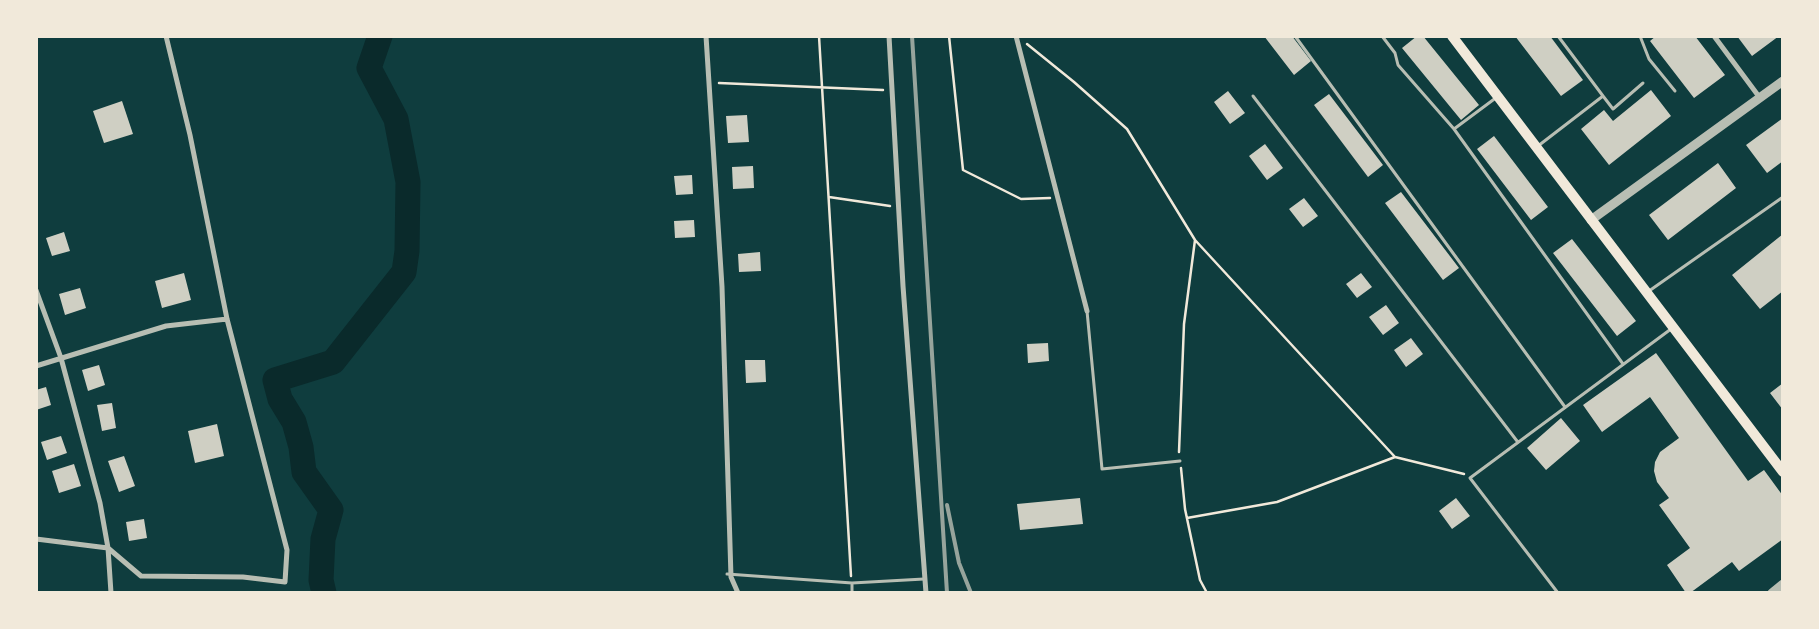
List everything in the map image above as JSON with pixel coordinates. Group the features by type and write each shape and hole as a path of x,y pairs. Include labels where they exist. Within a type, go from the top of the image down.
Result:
{"main road":[{"path":"1452,36 1783,472"}],"street":[{"path":"36,538 108,548 141,576 243,577 285,582 287,550 227,319 190,134 166,36"},
{"path":"706,36 722,287 729,574 738,593"},
{"path":"889,36 926,593"},
{"path":"1016,36 1086,311"},
{"path":"1714,36 1760,98"},
{"path":"1591,220 1783,81"},
{"path":"36,290 61,358 100,503 108,548 111,593"},
{"path":"36,366 166,326 227,319"},
{"path":"1772,593 1783,584"}],"lane":[{"path":"1295,36 1565,407"},
{"path":"1382,36 1395,53 1398,65 1454,129 1623,364"},
{"path":"1558,36 1613,109 1643,83"},
{"path":"1640,36 1649,59 1675,91"},
{"path":"1253,96 1518,441"},
{"path":"1536,148 1603,96"},
{"path":"1454,129 1497,97"},
{"path":"1647,293 1783,197"},
{"path":"1086,311 1102,469 1180,462"},
{"path":"1558,593 1471,477 1674,328"},
{"path":"729,574 852,583 925,579"},
{"path":"852,583 852,593"}],"path":[{"path":"819,36 852,583"},
{"path":"948,36 963,170 1021,200 1057,198"},
{"path":"1024,42 1074,82 1127,129 1195,240 1395,457 1471,477"},
{"path":"709,83 892,91"},
{"path":"829,197 899,208"},
{"path":"1195,240 1184,324 1179,448 1187,518 1200,580 1207,593"},
{"path":"1187,518 1278,502 1395,457"}],"building":[{"path":"1264,36 1292,36 1311,61 1294,75"},
{"path":"1417,36 1423,36 1479,105 1461,120 1402,48"},
{"path":"1515,36 1550,36 1583,80 1561,96"},
{"path":"1656,36 1695,36 1725,75 1694,98 1650,41"},
{"path":"1737,36 1779,36 1752,56"},
{"path":"1651,90 1671,116 1609,165 1581,129 1604,110 1613,121"},
{"path":"1228,91 1245,113 1230,124 1214,102"},
{"path":"1329,94 1383,165 1368,177 1314,105"},
{"path":"122,101 133,134 104,143 93,111"},
{"path":"747,115 749,142 728,143 726,116"},
{"path":"1783,118 1783,161 1767,173 1746,145"},
{"path":"1494,136 1548,207 1531,220 1477,149"},
{"path":"1265,144 1283,168 1267,180 1249,156"},
{"path":"1718,163 1736,188 1668,240 1649,215"},
{"path":"753,166 754,188 733,189 732,167"},
{"path":"692,175 693,194 676,195 674,176"},
{"path":"1401,192 1459,268 1443,280 1385,203"},
{"path":"1304,198 1318,216 1303,227 1289,209"},
{"path":"694,220 695,237 675,238 674,221"},
{"path":"64,232 70,251 52,256 46,238"},
{"path":"1783,234 1783,291 1760,309 1732,275"},
{"path":"1572,239 1636,321 1617,336 1553,253"},
{"path":"760,252 761,271 739,272 738,254"},
{"path":"184,273 191,300 162,308 155,281"},
{"path":"1361,273 1372,287 1357,298 1346,284"},
{"path":"80,288 86,308 65,315 59,294"},
{"path":"1386,305 1399,323 1383,335 1369,317"},
{"path":"1411,338 1423,354 1406,367 1394,350"},
{"path":"1048,343 1049,361 1028,363 1027,344"},
{"path":"1656,353 1748,481 1764,470 1783,496 1783,539 1739,571 1732,562 1690,593 1686,593 1667,565 1690,548 1659,505 1669,498 1657,482 1654,471 1655,462 1660,452 1679,438 1650,397 1602,432 1583,405"},
{"path":"745,360 765,360 766,382 746,383"},
{"path":"99,365 105,385 88,391 82,370"},
{"path":"1783,383 1783,410 1770,393"},
{"path":"46,387 51,405 36,410 36,390"},
{"path":"112,403 116,428 102,431 97,405"},
{"path":"1561,418 1580,441 1546,470 1527,448"},
{"path":"217,424 224,456 195,463 188,431"},
{"path":"61,436 67,453 47,460 41,442"},
{"path":"124,456 135,486 119,492 108,461"},
{"path":"74,464 81,486 59,493 52,471"},
{"path":"1080,498 1083,524 1020,530 1017,504"},
{"path":"1456,498 1470,516 1452,529 1439,511"},
{"path":"144,519 147,538 129,541 126,522"}],"waterway":[{"path":"324,593 321,580 323,539 331,510 304,472 301,447 294,422 280,399 275,380 333,362 404,272 407,251 408,182 396,119 369,68 380,36"}],"railway":[{"path":"912,36 947,593"},
{"path":"947,505 959,563 971,593"}]}
